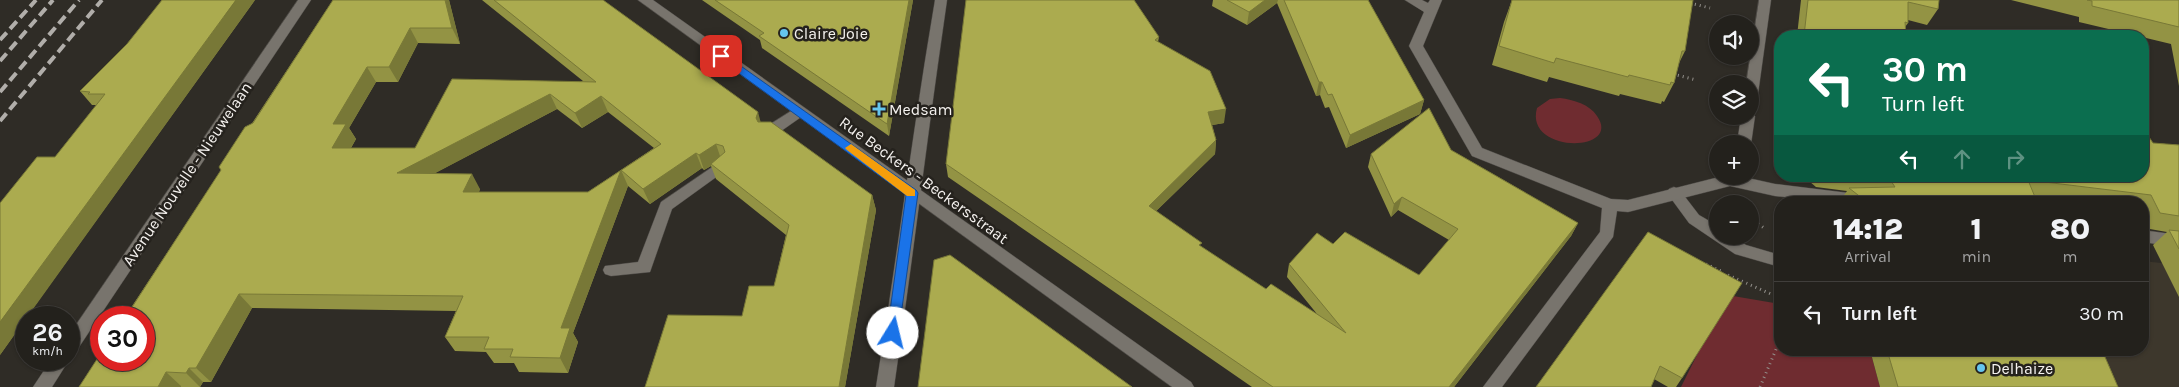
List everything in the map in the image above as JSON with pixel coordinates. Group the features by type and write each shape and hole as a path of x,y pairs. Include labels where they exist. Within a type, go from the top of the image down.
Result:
{"street":[{"name":"Avenue Nouvelle - Nieuwelaan","path":"80,332 305,0"},
{"name":"Rue Beckers - Beckersstraat","path":"644,0 1186,387"},
{"path":"885,387 941,0"},
{"path":"1412,0 1434,5 1416,46 1477,152 1610,205 1628,206 1709,184"},
{"path":"1754,75 1765,0"},
{"path":"768,132 799,111"},
{"path":"611,270 644,268 666,206 721,166"},
{"path":"1757,185 1775,190 1824,196"},
{"path":"1674,193 1694,219 1709,229"},
{"path":"1492,387 1608,233 1610,205"},
{"path":"2149,237 2179,241"},
{"path":"1734,245 1741,250 1774,259"},
{"path":"42,387 53,371"}],"path":[{"path":"1685,2 1710,8"},
{"path":"1667,72 1696,80"},
{"path":"1703,262 1762,292 1774,296"},
{"path":"1760,387 1774,354"}],"shaded area":[{"path":"1560,98 1581,103 1594,112 1601,128 1597,137 1586,142 1572,143 1557,141 1545,134 1537,123 1537,108 1550,99"},
{"path":"2149,262 2179,265 2179,387 2094,387 2081,356 2149,356"},
{"path":"1733,296 1774,303 1774,356 1872,356 1880,387 1681,387 1700,349"}],"building":[{"path":"162,0 236,0 0,322 0,203 37,157 55,157 105,94 88,94 90,92 80,91 127,44"},
{"path":"333,0 445,0 452,28 410,28 389,67 367,67 333,124 346,124 332,148 415,148 452,79 596,82 494,0 603,0 758,112 756,118 758,122 771,122 872,195 839,387 645,387 668,315 742,316 749,286 774,286 789,225 711,164 725,152 723,146 716,144 699,155 696,153 643,189 621,170 561,328 570,328 560,358 510,357 513,349 484,349 489,337 445,337 463,296 239,294 196,368 189,368 186,373 166,372 158,387 79,387 90,370 155,371 155,306 133,306 221,170 219,167 245,127 253,123","holes":["550,94 575,113 601,96 661,144 588,192 463,192 472,174 397,173"]},
{"path":"715,0 909,0 887,124 759,36 764,33"},
{"path":"966,0 1134,0 1159,37 1155,40 1210,71 1226,109 1208,112 1216,140 1149,206 1202,243 1199,245 1266,289 1271,284 1346,333 1289,264 1317,233 1333,244 1345,232 1419,275 1458,229 1402,197 1394,204 1371,154 1429,108 1451,150 1578,223 1449,387 1273,387 946,164"},
{"path":"1227,0 1265,0 1249,12"},
{"path":"1284,0 1368,0 1424,100 1350,135 1332,94 1328,95 1322,82 1319,82"},
{"path":"1512,0 1693,0 1685,51 1682,51 1674,83 1671,82 1670,85 1629,75 1628,77 1556,58 1554,63 1499,46"},
{"path":"1808,0 1939,0 1938,9 1908,2 1908,23 1905,22 1906,30 1805,30"},
{"path":"2087,0 2179,0 2179,27 2092,6 2092,1"},
{"path":"2149,137 2153,143 2179,145 2179,216 2160,213 2151,195 2044,182 2149,182"},
{"path":"1892,182 2029,182 2035,196 1859,196 1849,188 1895,187"},
{"path":"2169,230 2179,231 2179,249"},
{"path":"1648,232 1742,283 1682,378 1660,366 1651,387 1536,387"},
{"path":"950,255 1132,387 918,387 934,260"},
{"name":"Delhaize","path":"1889,356 2105,356 2118,387 1898,387"}],"railway":[{"path":"0,40 36,0"},
{"path":"0,61 53,0"},
{"path":"0,92 79,0"},
{"path":"0,121 102,0"}],"slow traffic":[{"path":"851,148 911,193"}],"place":[{"name":"Claire Joie","path":"784,33"},
{"name":"Medsam","path":"879,109"},
{"name":"Delhaize","path":"1981,368"}],"route":[{"path":"721,56 912,193 907,242 893,333"}]}
